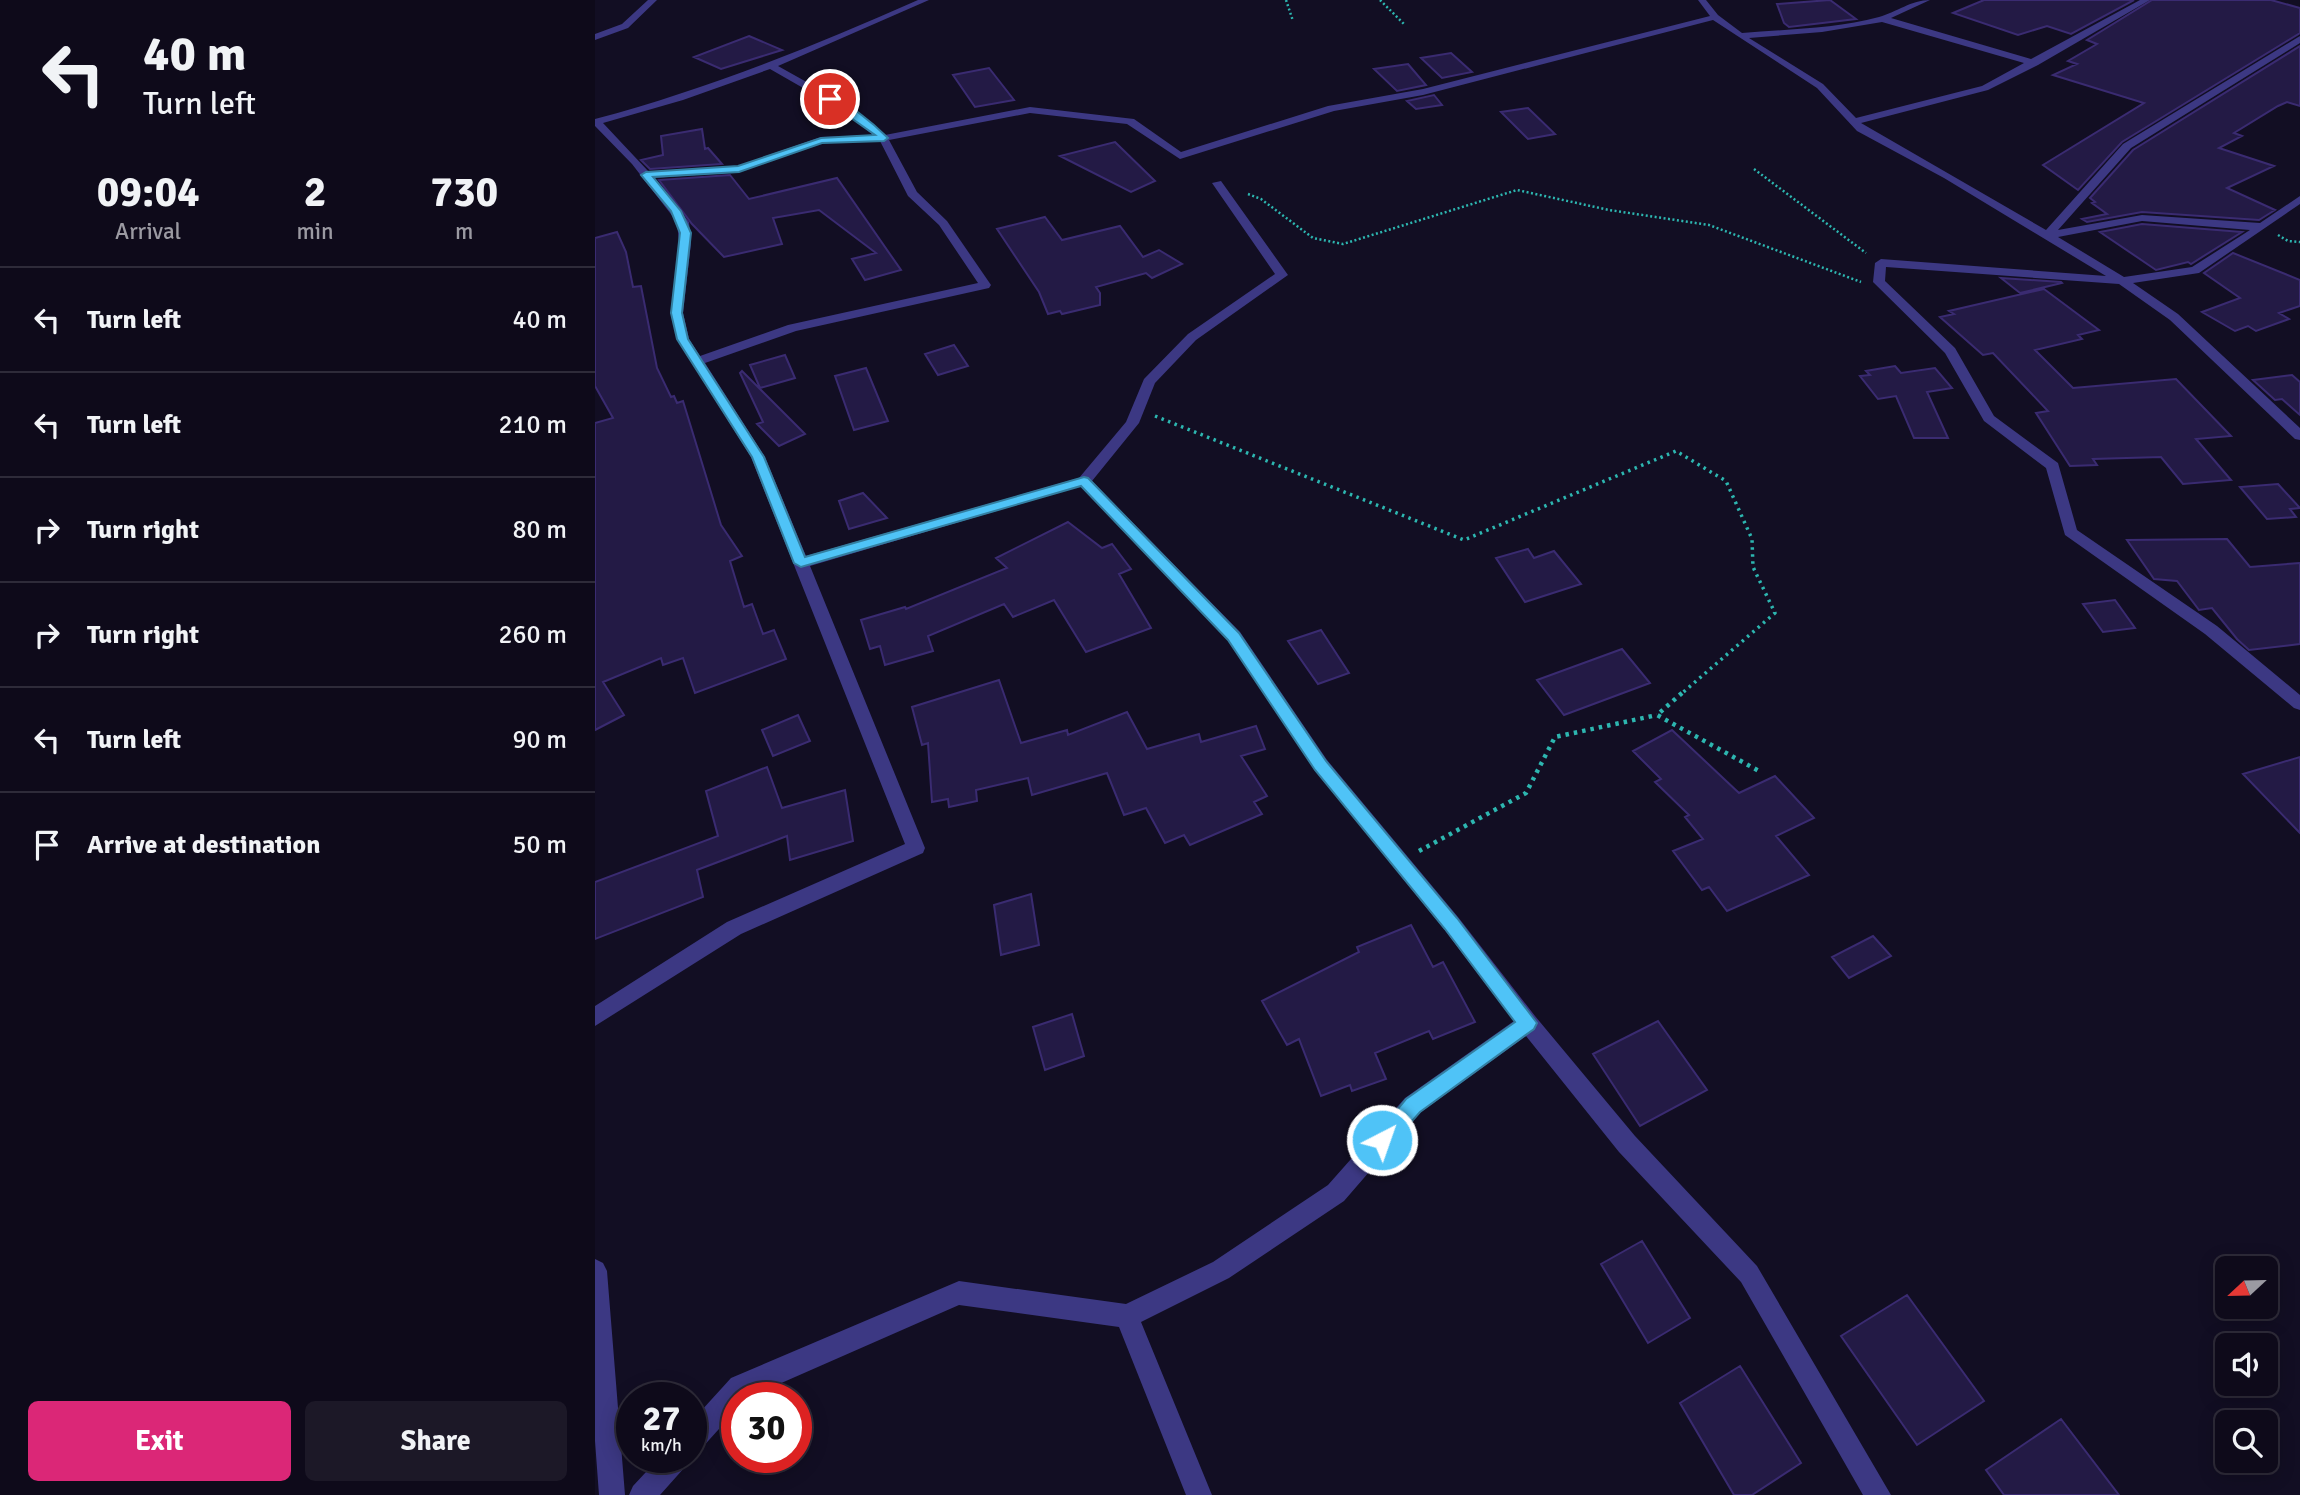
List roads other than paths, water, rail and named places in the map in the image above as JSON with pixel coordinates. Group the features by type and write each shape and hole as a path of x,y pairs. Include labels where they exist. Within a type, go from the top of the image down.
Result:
{"street":[{"path":"595,37 625,26 653,0"},
{"path":"595,1017 734,928 916,849 758,457 683,339 677,313 685,243 683,222 646,175 596,122 648,109 772,65 925,0"},
{"path":"1702,0 1715,17 1740,36 1820,86 1853,122 2122,281 2174,317 2300,436"},
{"path":"1740,36 1822,29 1882,19 1926,0"},
{"path":"1853,122 1967,95 2035,63 2146,0"},
{"path":"646,175 739,169 821,141 884,138 1030,110 1130,121 1180,156 1332,108 1423,92 1715,17"},
{"path":"1882,19 2035,63"},
{"path":"2047,236 2127,146 2254,71 2300,39"},
{"path":"697,362 792,328 985,285 943,223 912,194 884,138 849,110 772,65"},
{"path":"801,563 1084,481 1132,423 1149,383 1192,337 1282,275 1217,183"},
{"path":"2300,200 2195,270 2122,281 1881,263 1879,282 1950,351 1989,418 2053,466 2070,532 2211,631 2300,704"},
{"path":"2047,236 2142,218 2262,227"},
{"path":"1084,481 1234,636 1321,765 1528,1023 1627,1144 1749,1274 1878,1495"},
{"path":"707,1423 740,1387 959,1293 1127,1316 1221,1270 1336,1193 1413,1105 1528,1023"},
{"path":"595,1271 612,1495"},
{"path":"1127,1316 1199,1495"},
{"path":"642,1495 662,1473"}]}
